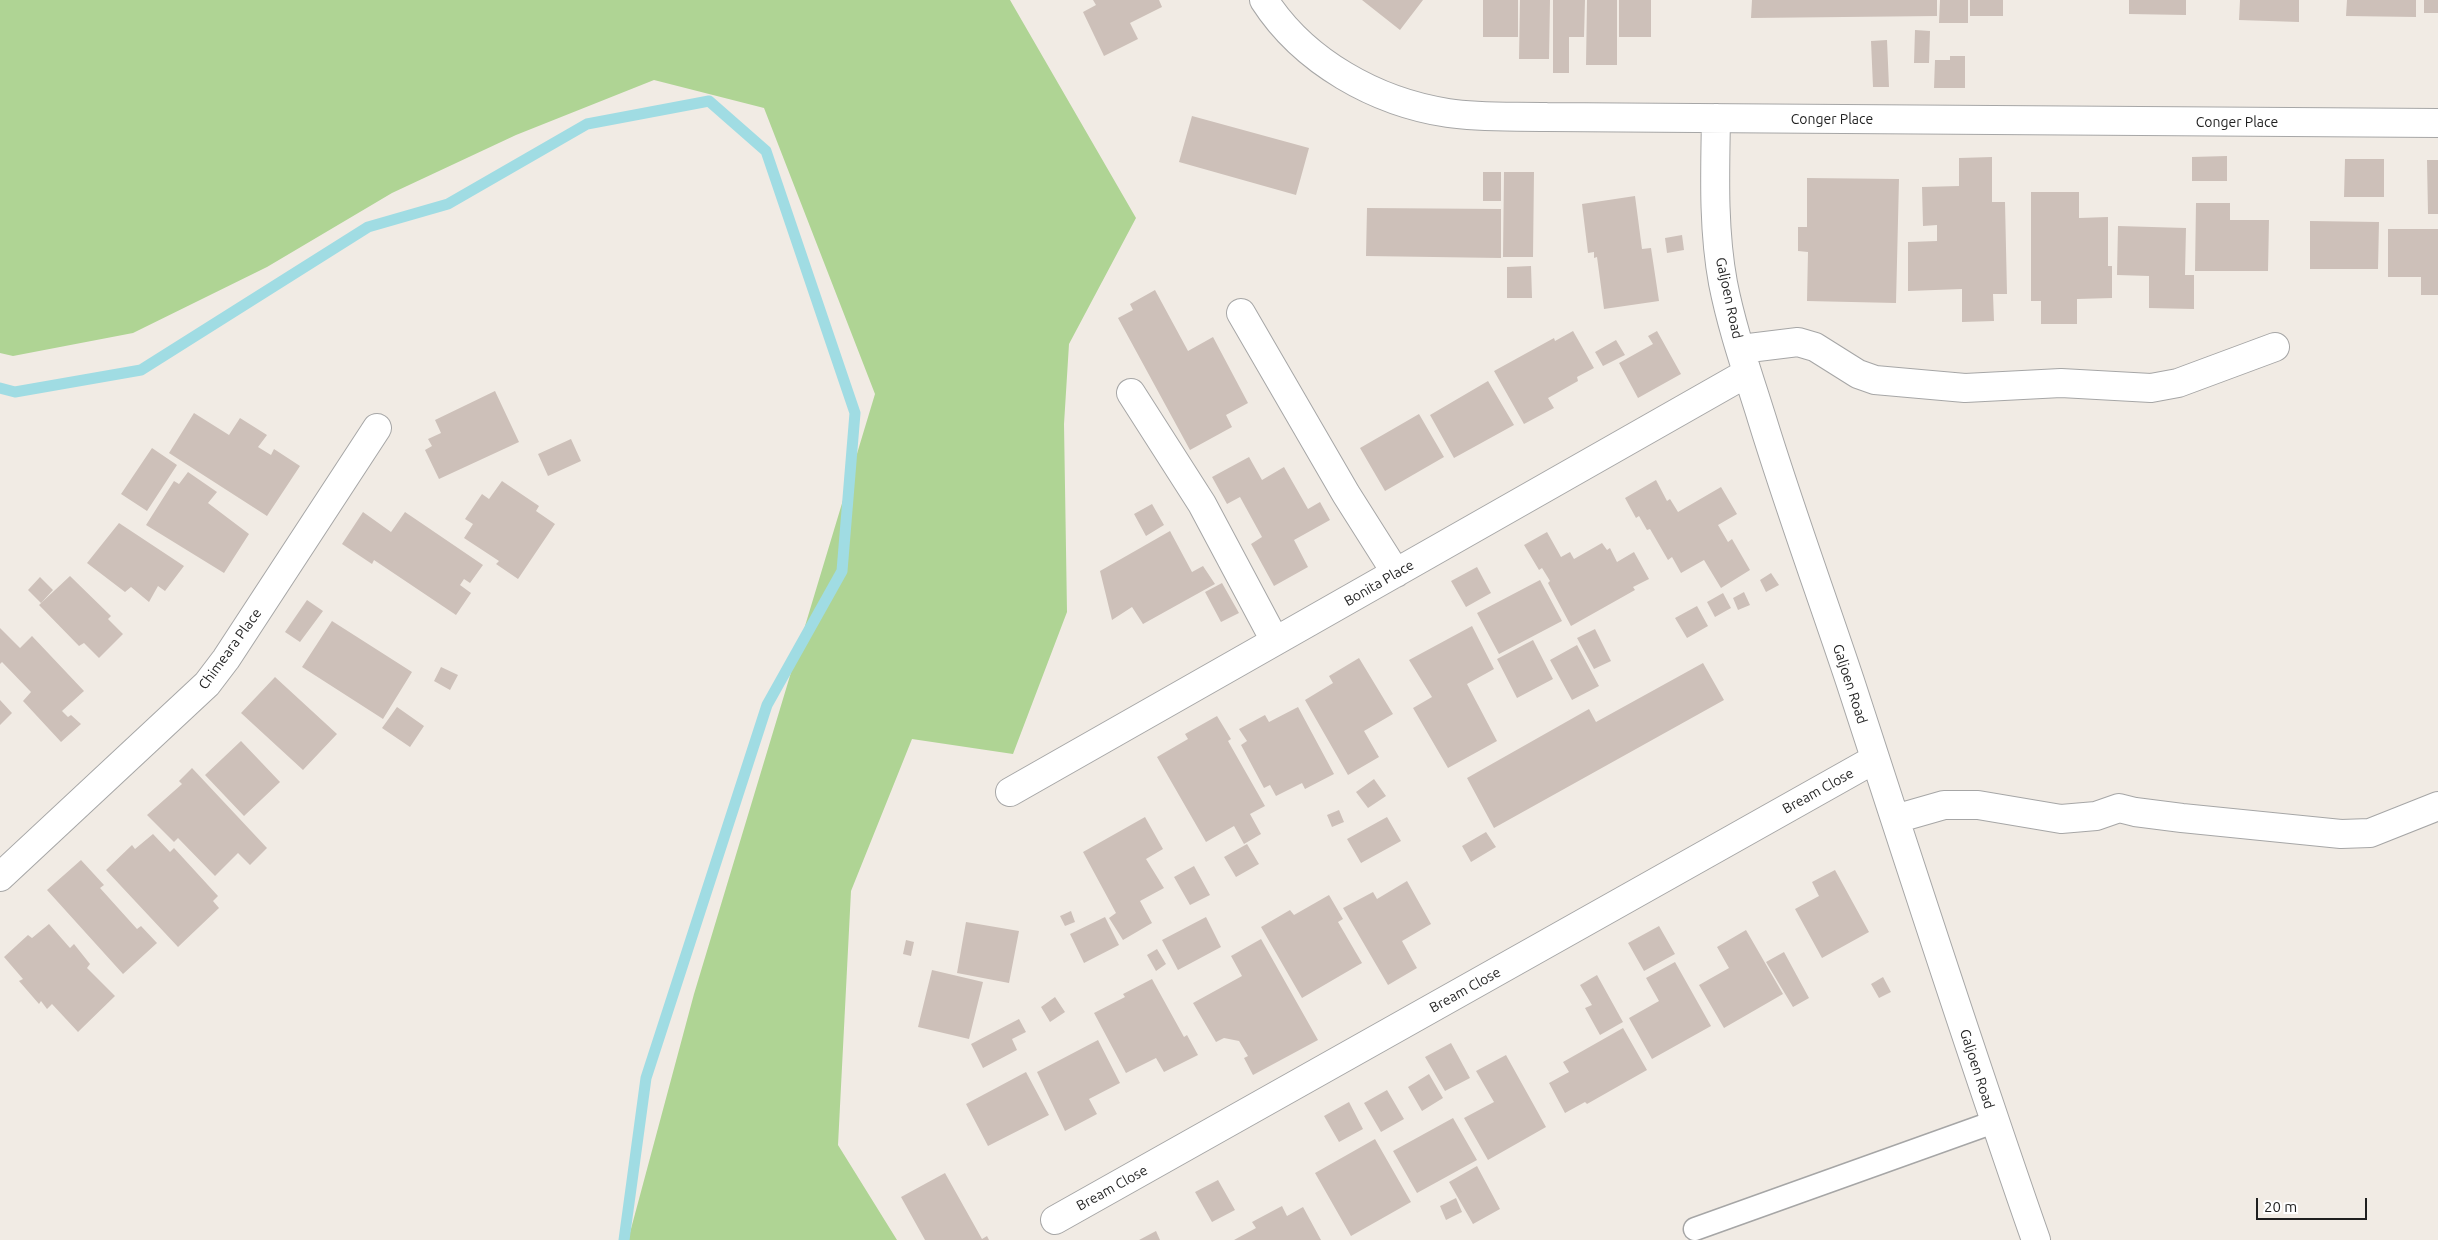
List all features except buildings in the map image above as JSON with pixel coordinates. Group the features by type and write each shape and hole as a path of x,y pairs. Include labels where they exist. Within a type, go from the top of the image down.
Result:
{"street":[{"name":"Conger Place","path":"1264,0 1306,49 1355,82 1394,100 1450,114 1716,118 2438,123"},
{"name":"Galjoen Road","path":"1716,118 1715,201 1723,280 1744,361 1787,499 1895,819 1994,1122 2036,1240"},
{"path":"1241,312 1346,494 1396,573"},
{"path":"1744,361 1798,342 1814,348 1858,374 1875,380 1965,388 2061,383 2150,388 2178,383 2275,346"},
{"name":"Bonita Place","path":"1010,792 1396,573 1744,361"},
{"path":"1131,393 1202,504 1275,641"},
{"name":"Chimeara Place","path":"0,877 207,684 226,659 377,428"},
{"name":"Bream Close","path":"1055,1220 1875,759"},
{"path":"1895,819 1944,806 1978,805 2061,819 2096,816 2119,808 2182,818 2341,834 2370,833 2438,806"}],"lane":[{"path":"1695,1228 1994,1122"}],"green space":[{"path":"0,0 1010,0 1136,218 1069,344 1064,424 1067,612 1013,754 912,739 851,891 838,1145 897,1240 628,1240 694,994 875,394 764,108 654,80 516,135 392,193 267,267 133,333 13,356 0,353"}],"waterway":[{"path":"0,388 15,392 141,370 368,227 448,204 587,124 709,101 766,151 855,413 842,571 767,705 646,1078 624,1240"}]}
